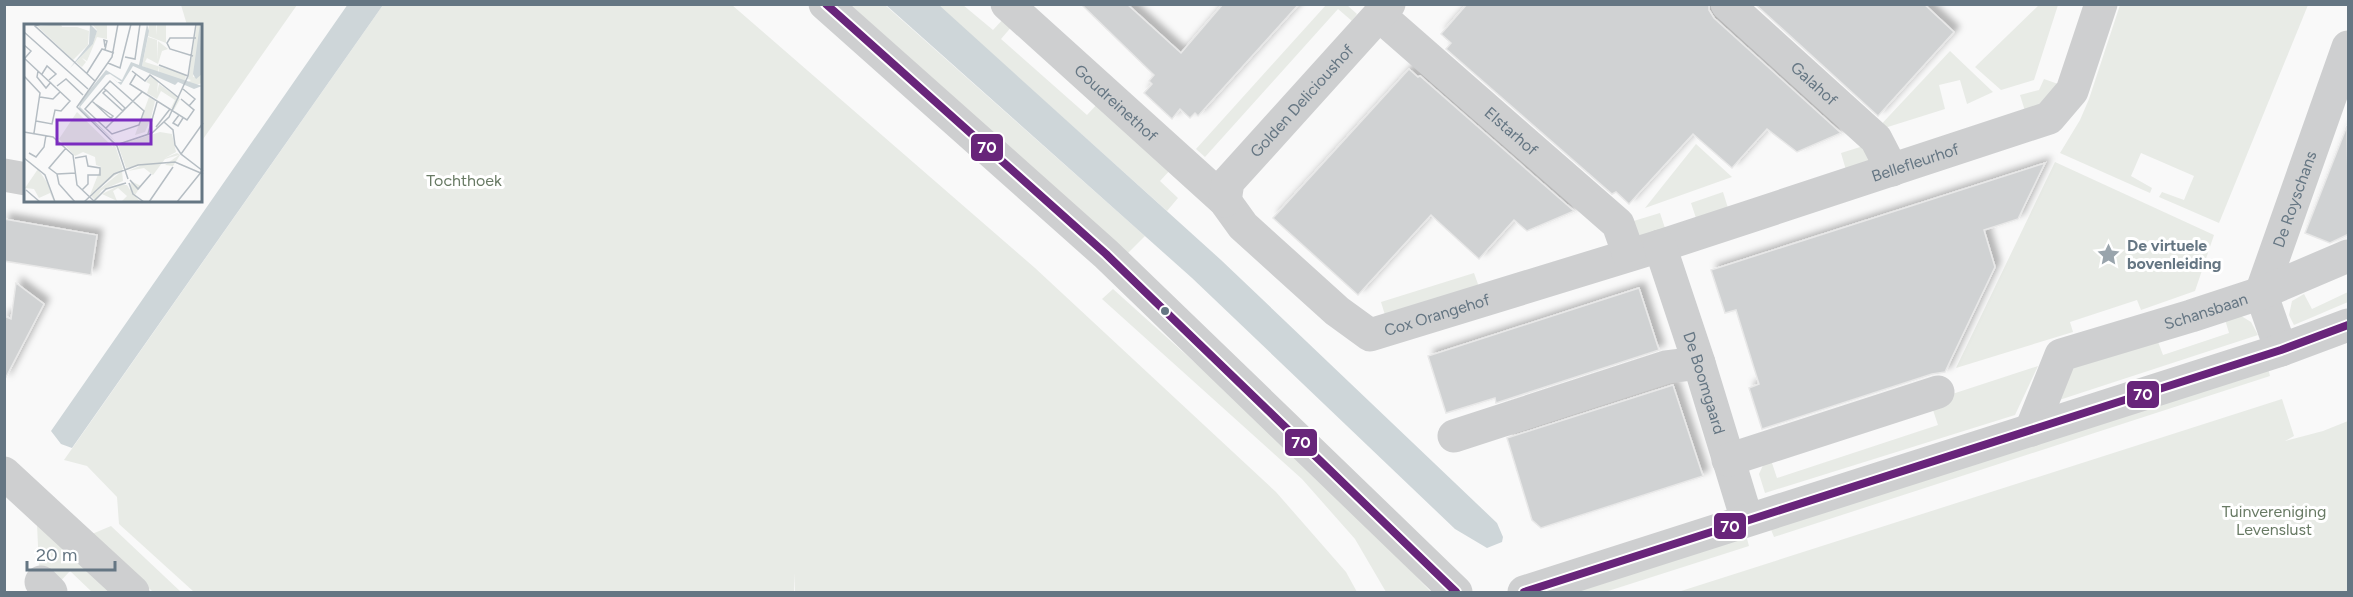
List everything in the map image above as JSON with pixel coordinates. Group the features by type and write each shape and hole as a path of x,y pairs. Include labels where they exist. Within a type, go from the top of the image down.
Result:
{"street":[{"path":"825,4 1106,254 1456,592"},
{"name":"Goudreinethof","path":"1007,4 1225,201"},
{"name":"Galahof","path":"1727,4 1876,139 1892,170"},
{"name":"Bellefleurhof","path":"1645,251 2049,118 2072,91 2094,7"},
{"name":"Golden Delicioushof","path":"1225,201 1228,182 1384,10"},
{"name":"Elstarhof","path":"1384,10 1645,251"},
{"name":"De Royschans","path":"2261,293 2349,47"},
{"path":"4,175 24,179"},
{"name":"Cox Orangehof","path":"1225,201 1243,226 1337,311 1370,335 1645,251"},
{"name":"De Boomgaard","path":"1645,251 1699,363 1747,520"},
{"name":"Schansbaan","path":"2031,430 2061,355 2261,293 2349,256"},
{"path":"2261,293 2281,350"},
{"path":"1524,592 2281,350 2349,324"},
{"path":"1454,436 1666,367 1699,363"},
{"path":"1728,460 1938,392"},
{"path":"4,473 133,592"}],"green space":[{"path":"181,5 297,5 202,141 202,24 187,24"},
{"name":"Tochthoek","path":"383,5 732,5 1035,268 1276,492 1346,572 1357,592 795,592 794,573 794,592 194,592 119,524 117,497 87,466 64,460"},
{"path":"850,5 885,5 1145,236 1127,254"},
{"path":"938,5 963,5 993,30 1005,17 1013,25 1001,39 1087,115 1100,101 1172,168 1160,181 1178,198 1167,211"},
{"path":"1326,5 1347,5 1357,14 1352,21 1338,9 1205,157 1196,149"},
{"path":"2039,5 2058,5 2034,80 2001,90 1975,67"},
{"path":"2120,5 2308,5 2219,223 2159,197 2162,192 2184,200 2194,176 2141,153 2131,176 2152,188 2150,193 2060,153 2080,120 2089,99"},
{"path":"1950,51 1993,92 1967,104 1960,80 1939,85 1945,109 1875,131"},
{"path":"2044,79 2061,85 2056,97 2025,111 2020,95 2039,90"},
{"path":"1873,143 1878,158 1846,170 1841,153"},
{"path":"1696,144 1732,177 1645,208"},
{"path":"2055,162 2214,235 2195,291 2141,310 2137,300 2070,322 2073,332 1956,368"},
{"path":"1723,192 1728,208 1696,218 1691,203"},
{"path":"1660,213 1665,228 1633,239 1627,223"},
{"path":"1474,273 1479,287 1385,315 1381,302"},
{"path":"1113,289 1313,469 1431,592 1386,592 1355,539 1302,479 1102,299"},
{"path":"2348,292 2348,302 2294,325 2289,315 2292,301 2304,294 2312,309"},
{"path":"2238,314 2251,322 2258,335 2047,404 2066,367 2157,339 2163,355 2229,333 2224,316"},
{"path":"2038,366 2015,415 1765,493 1759,474 1764,463 1771,460 1777,478 1938,425 1932,407 1934,400"},
{"path":"2268,368 2270,376 1774,537 1770,527"},
{"name":"Tuinvereniging Levenslust","path":"2282,399 2294,436 2285,441 2323,431 2348,421 2348,592 1678,592"},
{"path":"37,524 111,592 92,592 70,571 57,585 39,568"},
{"path":"111,526 181,592 153,592 92,534"},
{"path":"1746,535 1749,546 1605,592 1566,592"}],"shaded area":[{"path":"348,4 383,5 72,448 61,444 51,431"},
{"path":"886,5 939,5 1221,260 1497,523 1503,537 1502,542 1487,548 1455,529 1192,278"}],"building":[{"path":"1081,4 1127,4 1181,53 1223,4 1299,4 1198,116 1195,113 1190,118 1180,109 1172,119 1144,93 1152,84 1149,81 1154,75"},
{"path":"1467,4 1709,4 1709,10 1714,18 1841,133 1797,152 1767,129 1732,168 1693,134 1629,204 1616,192 1612,194 1446,49 1451,43 1441,34"},
{"path":"1755,4 1924,4 1954,32 1878,116"},
{"path":"1409,69 1418,77 1420,76 1574,211 1527,231 1514,220 1479,259 1431,215 1358,295 1273,218"},
{"path":"2347,126 2349,234 2330,243 2305,233"},
{"path":"2045,163 2018,219 1984,230 1995,267 1945,372 1932,374 1762,429 1749,388 1759,384 1736,310 1725,313 1711,270"},
{"path":"4,219 97,235 91,275 4,261"},
{"path":"16,283 44,304 4,381 4,316 11,319"},
{"path":"1639,288 1659,350 1496,403 1495,398 1446,413 1428,356"},
{"path":"1673,385 1703,476 1541,528 1532,520 1507,438"}],"transit line":[{"name":"70","path":"826,4 1106,254 1456,592"},
{"name":"70","path":"1524,592 2281,350 2348,325"}],"place":[{"name":"De virtuele bovenleiding","path":"2109,254"}]}
